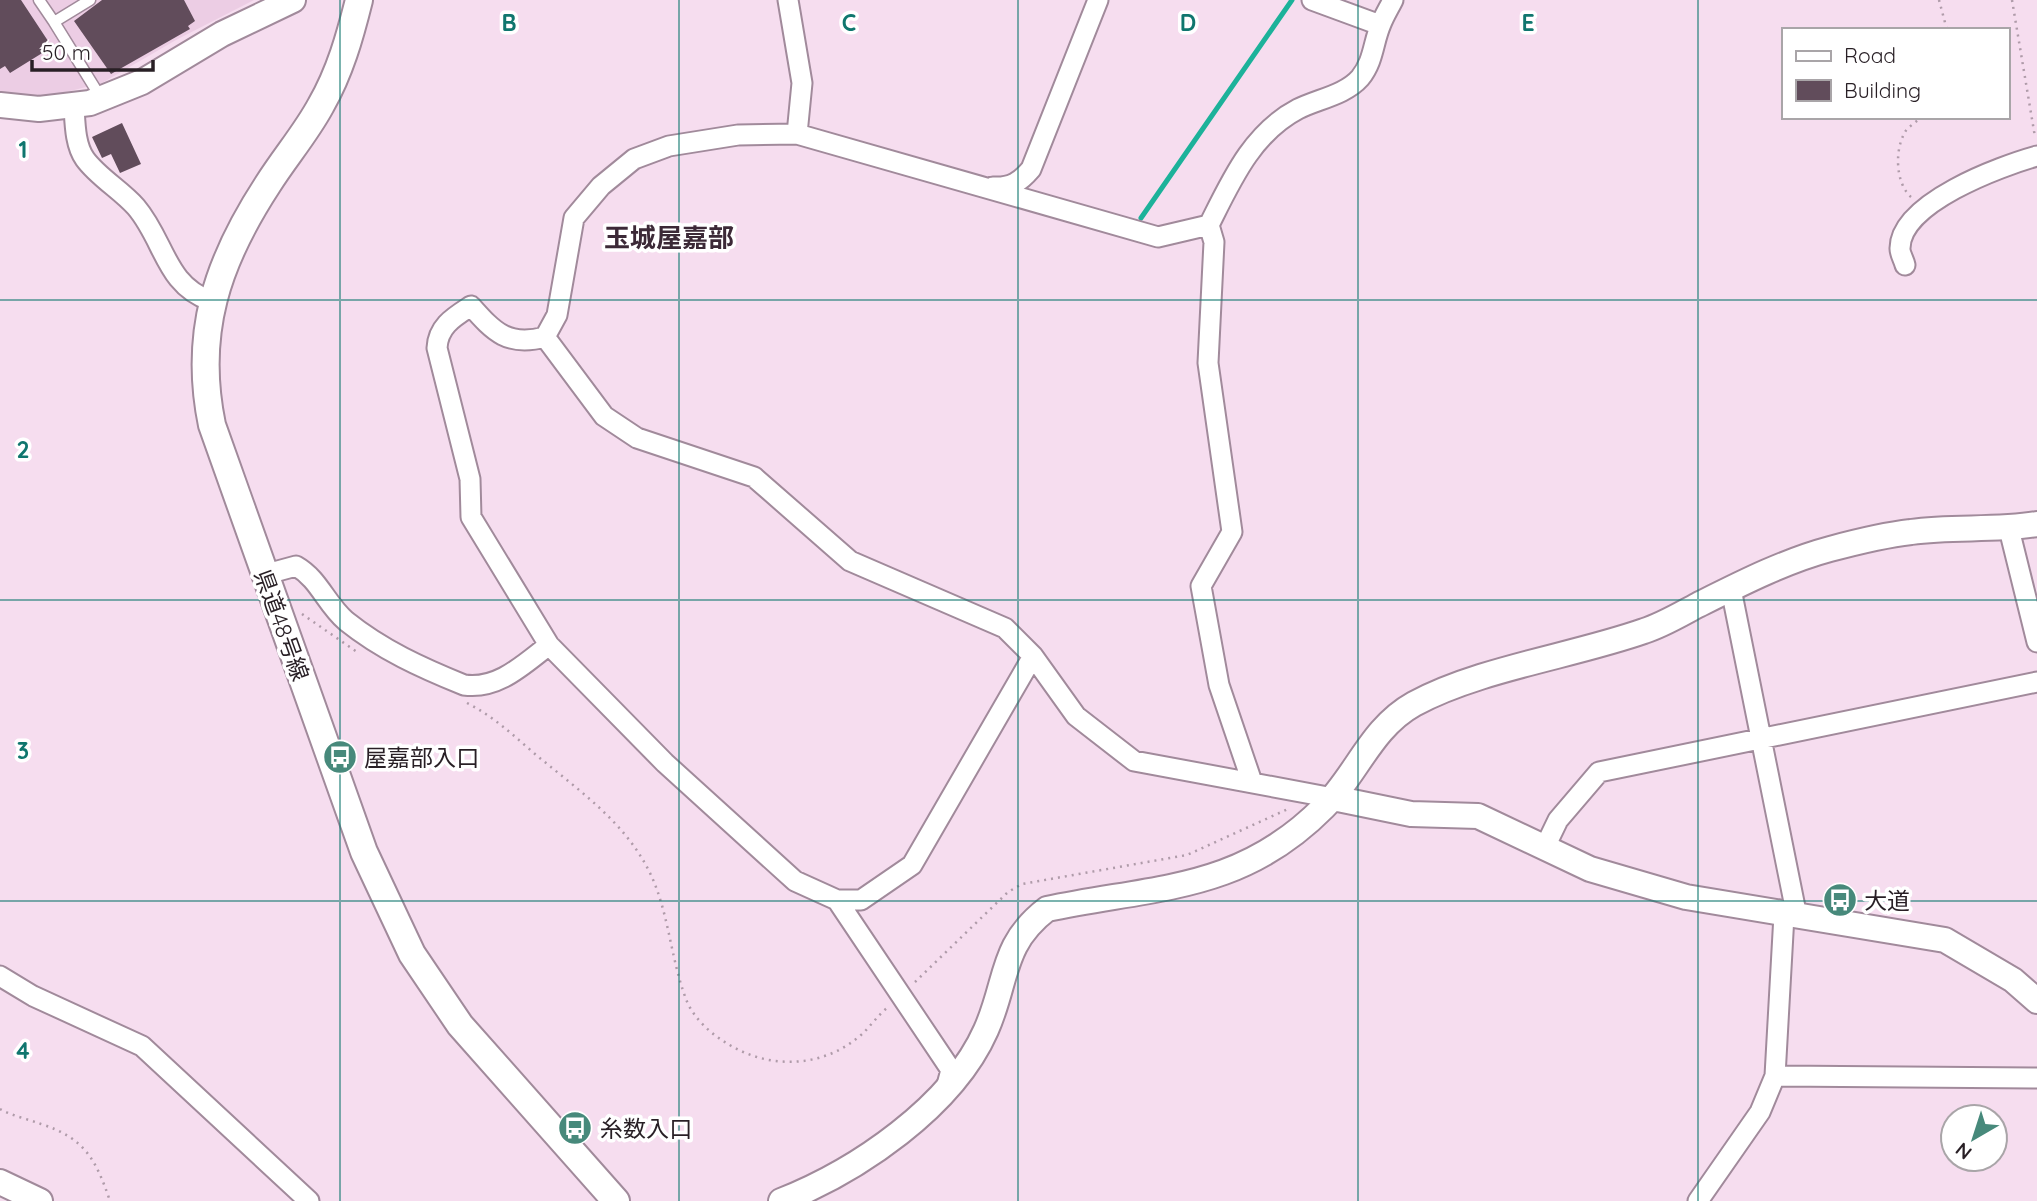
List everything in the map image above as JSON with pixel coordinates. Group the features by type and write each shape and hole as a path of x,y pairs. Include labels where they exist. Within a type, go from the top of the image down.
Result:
{"main road":[{"name":"県道48号線","path":"359,0 348,42 331,88 236,238 211,301 205,347 208,406 218,446 263,575 364,852 412,954 460,1026 616,1201"}],"street":[{"path":"0,105 39,109 74,107 101,98 142,82 222,34 293,0"},
{"path":"788,0 802,83 797,134"},
{"path":"976,185 1005,188 1021,181 1031,169 1098,0"},
{"path":"1312,0 1380,25"},
{"path":"1252,782 1219,685 1201,586 1232,533 1208,363 1214,242 1209,225 1239,165 1270,128 1298,109 1335,94 1359,79 1373,56 1380,25 1393,0"},
{"path":"74,107 75,128 85,159 141,213 173,271 192,295 211,301"},
{"path":"1033,656 912,866 861,900 836,900 795,881 665,763 549,645 471,517 470,479 437,348 437,337 445,325 471,306 494,332 507,338 533,341 545,337 557,315 574,218 601,186 634,159 669,146 738,135 797,134 1158,237 1209,225"},
{"path":"1905,265 1899,250 1903,235 1927,205 2036,147"},
{"path":"545,337 604,416 636,438 754,477 850,561 1005,628 1033,656 1076,716 1134,761 1411,814 1478,816 1590,869 1685,897 1945,940 2013,980 2037,1001"},
{"path":"781,1201 812,1189 917,1121 971,1058 997,1004 1009,956 1020,933 1047,909 1181,887 1245,864 1286,842 1333,798 1384,725 1412,705 1446,689 1646,631 1731,589 1828,550 1911,531 2009,529 2037,524"},
{"path":"2009,529 2037,642"},
{"path":"263,575 296,566 311,574 344,619 384,649 464,685 478,687 494,682 512,673 549,645"},
{"path":"1698,1201 1760,1112 1775,1076 1791,916 1763,738 1731,589"},
{"path":"1544,849 1558,820 1599,772 2037,682"},
{"path":"836,900 951,1070 947,1085"},
{"path":"0,976 33,996 142,1046 309,1201"},
{"path":"1775,1076 2037,1077"},
{"path":"0,1182 40,1201"}],"lane":[{"path":"38,0 101,98"},
{"path":"54,22 90,0"}],"path":[{"path":"1939,0 1946,28"},
{"path":"2012,0 2036,147"},
{"path":"1920,119 1905,132 1898,176 1908,195 1927,205"},
{"path":"0,1109 54,1128 85,1147 99,1167 110,1201"}],"shaded area":[{"path":"0,0 254,0 176,40 102,83 42,98 0,96"}],"building":[{"path":"0,0 21,0 52,47 10,73 5,66 0,69"},
{"path":"102,0 184,0 195,21 188,26 190,29 111,74 74,21"},
{"path":"122,123 141,164 120,173 111,154 102,158 92,137"}],"waterway":[{"path":"1141,218 1292,0"}],"place":[{"name":"屋嘉部入口","path":"340,757"},
{"name":"大道","path":"1840,900"},
{"name":"糸数入口","path":"575,1128"}],"district":[{"name":"玉城屋嘉部","path":"669,237"}]}
